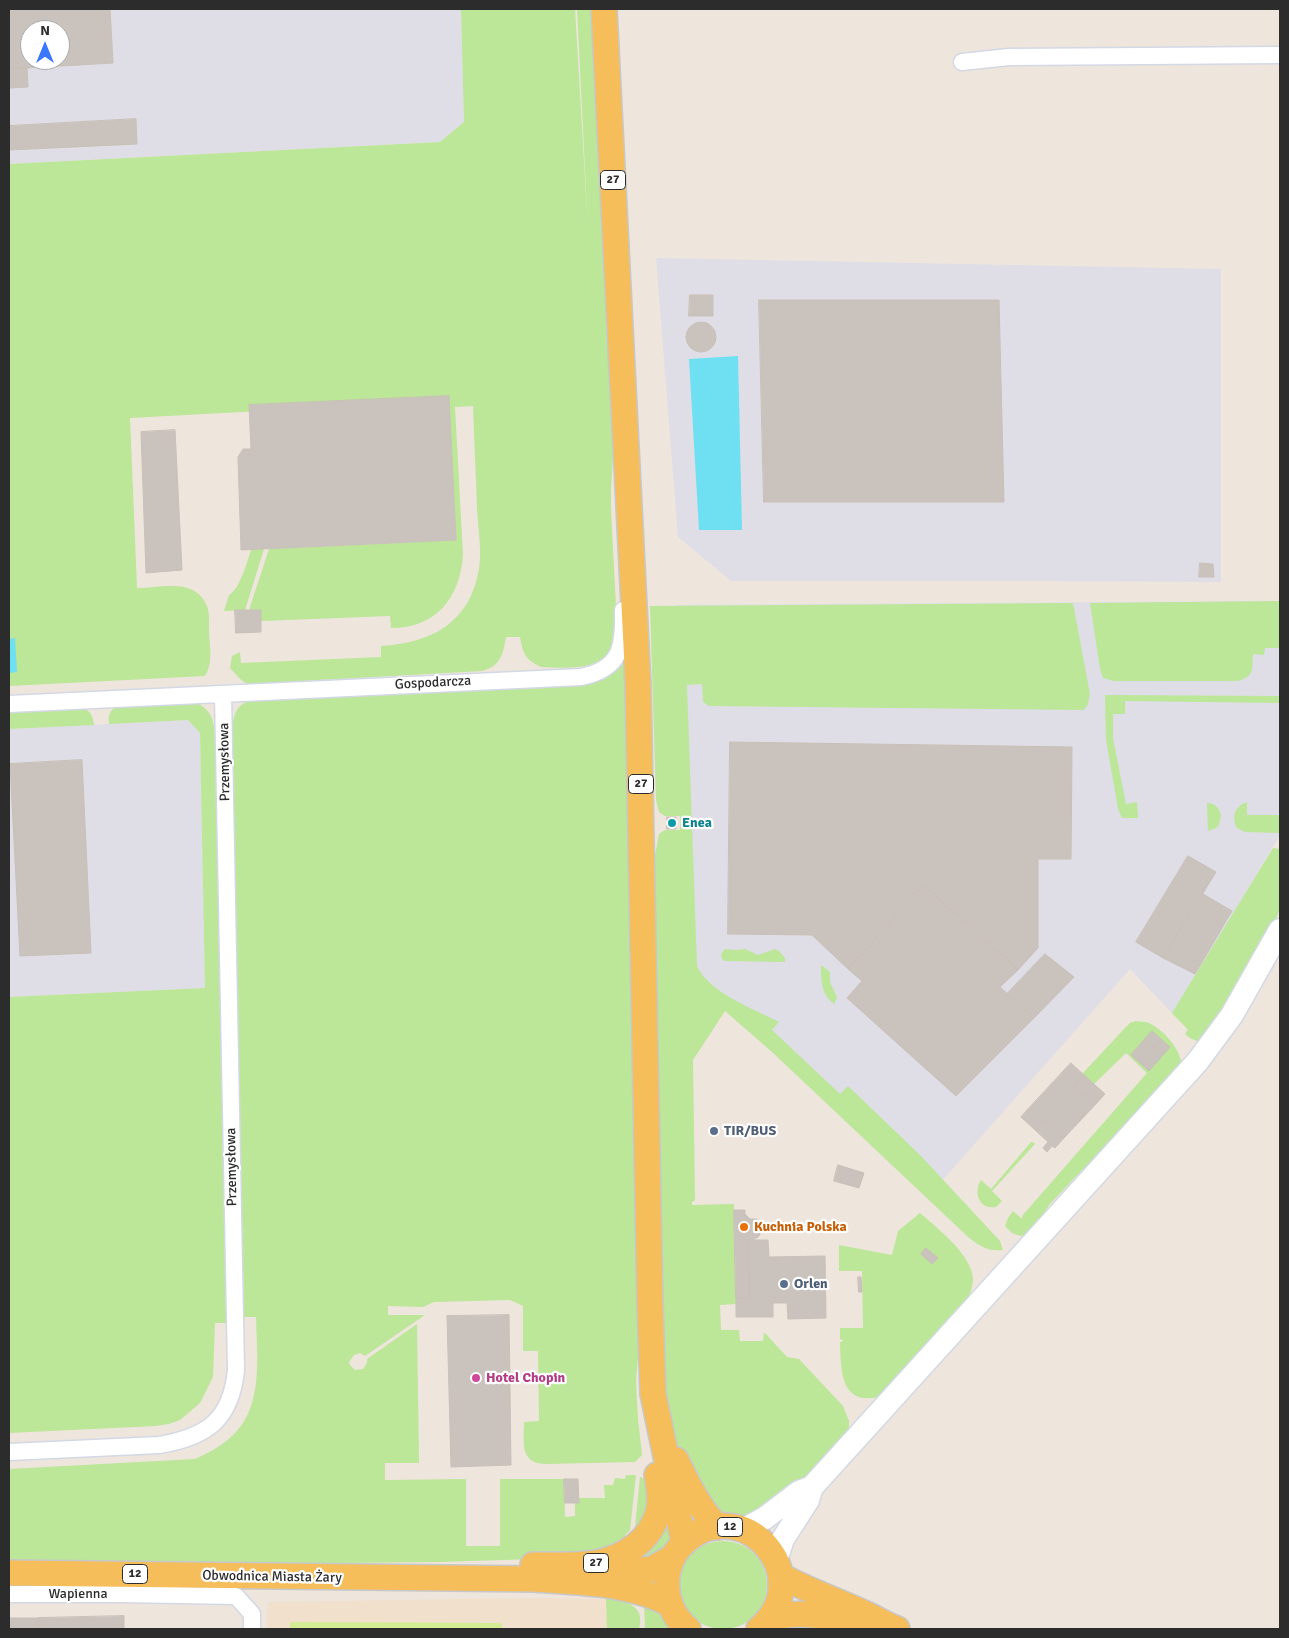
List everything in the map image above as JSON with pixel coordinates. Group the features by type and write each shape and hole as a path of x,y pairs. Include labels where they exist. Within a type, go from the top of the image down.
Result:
{"main road":[{"name":"27","path":"604,9 638,685 653,1394 678,1550"},
{"name":"27","path":"337,1578 428,1567 596,1563 619,1556 647,1536 659,1509 660,1493 656,1464 642,1402 641,1364 650,1304"},
{"name":"27","path":"660,1429 703,1512 717,1527"},
{"name":"12","path":"535,1579 646,1570 657,1567 700,1532 717,1527 730,1527 743,1530 762,1542 778,1568 781,1588 779,1600 775,1610 764,1625"},
{"name":"12","path":"678,1550 667,1576 666,1585 680,1621"},
{"name":"12","path":"778,1568 815,1594 891,1627"},
{"name":"Obwodnica Miasta Żary","path":"9,1574 535,1579"},
{"name":"12","path":"535,1579 602,1585 640,1591 680,1621"},
{"name":"12","path":"764,1625 787,1615 812,1615 891,1627"}],"street":[{"path":"962,62 1009,57 1280,55"},
{"name":"Gospodarcza","path":"9,704 581,677 601,672 608,667 618,654 623,636 617,504 625,424"},
{"name":"Przemysłowa","path":"9,1452 159,1445 176,1442 192,1437 219,1418 229,1403 234,1388 236,1360 223,694"},
{"path":"778,1568 783,1539 808,1500 812,1487 1198,1061 1232,1015 1280,930"},
{"path":"743,1530 766,1518 799,1492 812,1487"},
{"name":"Wapienna","path":"9,1594 236,1596 252,1614 252,1629"}],"shaded area":[{"path":"9,9 461,9 464,122 440,142 9,164"},
{"path":"656,258 1221,269 1221,582 731,581 678,537"},
{"path":"1280,601 1280,835 1189,988 1172,1013 1130,969 932,1192 670,957 687,864 676,605"},
{"path":"188,720 200,733 206,988 9,997 9,729"},
{"path":"527,1598 607,1599 608,1629 267,1629 269,1602"}],"green space":[{"path":"461,9 575,9 588,229 577,9 594,9 614,443 611,509 617,631 616,641 610,652 594,664 561,668 541,667 528,659 522,647 520,637 506,637 500,659 493,666 482,671 247,684 230,668 232,656 240,652 241,663 381,657 381,646 399,644 432,635 457,616 467,603 474,588 480,562 473,406 455,407 463,555 457,585 443,608 433,616 421,623 407,627 391,628 390,616 261,621 261,610 249,610 269,549 456,540 449,401 130,418 137,588 176,586 194,591 202,597 207,606 209,616 210,655 208,671 205,676 9,686 9,164 440,142 464,122"},
{"path":"264,549 245,610 224,611 229,595 240,581 251,550"},
{"path":"1280,601 1280,648 1265,648 1264,655 1253,654 1252,672 1243,679 1238,681 1114,681 1103,678 1090,603"},
{"path":"1073,603 1090,694 1088,704 1084,710 709,706 703,702 702,684 687,685 697,966 703,976 722,992 745,1006 779,1022 772,1030 840,1094 848,1086 920,1155 1000,1241 1003,1250 992,1250 983,1247 966,1235 772,1052 725,1011 693,1060 695,1200 692,1202 692,1205 734,1204 736,1304 720,1305 721,1330 739,1330 740,1341 763,1341 764,1332 787,1357 799,1359 843,1406 849,1421 847,1434 823,1464 760,1517 726,1520 680,1457 672,1437 663,1400 653,925 654,860 659,834 665,830 680,830 680,816 665,816 659,812 656,800 650,606"},
{"path":"628,658 641,1321 636,1381 642,1455 635,1462 545,1464 531,1460 525,1450 524,1422 539,1421 538,1351 523,1351 523,1306 510,1300 434,1302 423,1307 388,1306 388,1315 425,1315 365,1356 360,1353 354,1355 349,1362 355,1370 363,1369 367,1359 417,1324 419,1463 385,1463 385,1480 466,1479 466,1546 500,1546 500,1479 564,1479 565,1517 575,1516 575,1503 578,1503 579,1498 605,1498 604,1485 613,1485 615,1478 625,1479 626,1475 636,1475 630,1530 625,1535 625,1546 535,1559 439,1562 9,1566 9,1469 195,1459 214,1450 231,1437 242,1425 254,1397 257,1365 256,1317 244,1317 232,728 238,709 244,703 255,699 591,682 611,673"},
{"path":"1105,695 1280,696 1280,703 1125,701 1125,714 1113,714 1113,738 1126,804 1137,802 1138,818 1122,818 1118,809 1106,739"},
{"path":"193,702 199,704 210,714 214,724 215,736 229,1323 215,1323 213,1377 200,1403 180,1420 155,1426 9,1433 9,997 205,988 200,733 188,720 109,724 110,713 115,707"},
{"path":"82,708 88,710 91,714 94,725 9,729 9,711"},
{"path":"1247,802 1247,815 1280,815 1280,833 1245,832 1237,828 1234,820 1235,812"},
{"path":"1207,803 1217,807 1221,817 1218,827 1208,831"},
{"path":"1273,848 1280,849 1280,908 1273,927 1236,994 1199,1042 1185,1034 1188,1030 1172,1013"},
{"path":"725,949 745,949 758,955 775,949 785,958 785,962 725,961 722,959 721,954"},
{"path":"821,965 830,972 830,982 837,997 834,1004 824,991"},
{"path":"1136,1021 1149,1023 1165,1035 1178,1052 1181,1063 1126,1132 1081,1171 1049,1205 1035,1230 1025,1236 1012,1233 1005,1226 1013,1211 1022,1219 1022,1216 1147,1073 1126,1053 1094,1084 1082,1074 1130,1023"},
{"path":"1031,1142 1035,1143 1034,1145 992,1191 1002,1201 996,1207 985,1206 979,1200 978,1195 981,1180 991,1189"},
{"path":"920,1213 953,1243 968,1262 972,1272 972,1288 965,1307 886,1395 871,1398 860,1397 852,1393 846,1386 843,1377 840,1342 843,1340 840,1339 840,1328 863,1328 862,1271 839,1271 839,1245 892,1255 898,1231"},
{"path":"640,1477 648,1480 654,1493 634,1538"},
{"path":"664,1510 673,1542 646,1563 643,1548"},
{"path":"723,1541 740,1544 754,1554 764,1568 767,1585 764,1602 754,1616 740,1626 723,1629 706,1626 692,1616 682,1602 679,1585 682,1568 692,1554 706,1544"},
{"path":"606,1597 632,1605 639,1614 639,1629 607,1629"},
{"path":"644,1600 662,1611 672,1629 645,1629"},
{"path":"290,1622 502,1623 502,1629 290,1629"}],"water":[{"path":"738,356 742,530 699,530 689,359"},
{"path":"15,638 17,672 9,673 9,639"}],"building":[{"path":"9,9 110,9 113,63 70,65 70,20 20,20 20,68 9,69"},
{"path":"9,69 27,70 28,87 9,88"},
{"path":"136,119 137,144 9,150 9,126"},
{"path":"690,295 713,295 713,316 689,316"},
{"path":"759,300 999,300 1004,502 764,502"},
{"path":"701,322 712,326 716,337 712,348 701,352 690,348 686,337 690,326"},
{"path":"449,396 456,540 241,550 238,457 243,449 251,449 249,405"},
{"path":"175,430 182,570 146,573 141,432"},
{"path":"1200,563 1213,564 1214,577 1199,577"},
{"path":"235,610 261,610 261,632 236,633"},
{"path":"730,742 1072,747 1071,859 1038,859 1038,948 1018,970 924,885 848,969 812,935 728,934"},
{"path":"82,760 91,953 20,956 10,764"},
{"name":"Enea","path":"667,817 676,817 676,829 667,829"},
{"path":"1188,856 1216,872 1163,958 1136,942"},
{"path":"924,885 1018,970 1000,987 1034,1018 956,1096 847,998 862,981 848,969"},
{"path":"1203,894 1232,911 1195,974 1163,958"},
{"path":"1045,954 1074,977 1034,1018 1007,994"},
{"path":"1152,1031 1170,1047 1163,1055 1145,1039"},
{"path":"1145,1039 1163,1055 1149,1071 1131,1055"},
{"path":"1071,1063 1084,1075 1074,1086 1095,1105 1064,1138 1043,1119 1034,1129 1021,1117"},
{"path":"1084,1075 1105,1094 1095,1105 1074,1086"},
{"path":"1043,1119 1064,1138 1055,1148 1052,1146 1047,1152 1043,1148 1048,1142 1034,1129"},
{"path":"838,1165 864,1173 859,1188 834,1181"},
{"path":"734,1210 745,1210 745,1214 750,1219 757,1219 759,1221 760,1235 754,1238 754,1240 748,1240 749,1298 736,1298"},
{"path":"748,1240 768,1240 769,1257 825,1256 826,1318 788,1319 787,1303 773,1303 773,1317 736,1317 736,1298 749,1298"},
{"path":"926,1248 938,1258 932,1264 921,1254"},
{"path":"858,1277 861,1277 862,1292 859,1292"},
{"path":"509,1315 511,1465 451,1467 447,1316"},
{"path":"564,1479 578,1479 579,1503 565,1503"},
{"path":"124,1616 124,1629 38,1629 38,1618"},
{"path":"9,1618 38,1618 38,1629 9,1629"}],"place":[{"name":"Enea","path":"672,823"},
{"name":"TIR/BUS","path":"714,1131"},
{"name":"Kuchnia Polska","path":"744,1227"},
{"name":"Orlen","path":"784,1284"},
{"name":"Hotel Chopin","path":"476,1378"}]}
